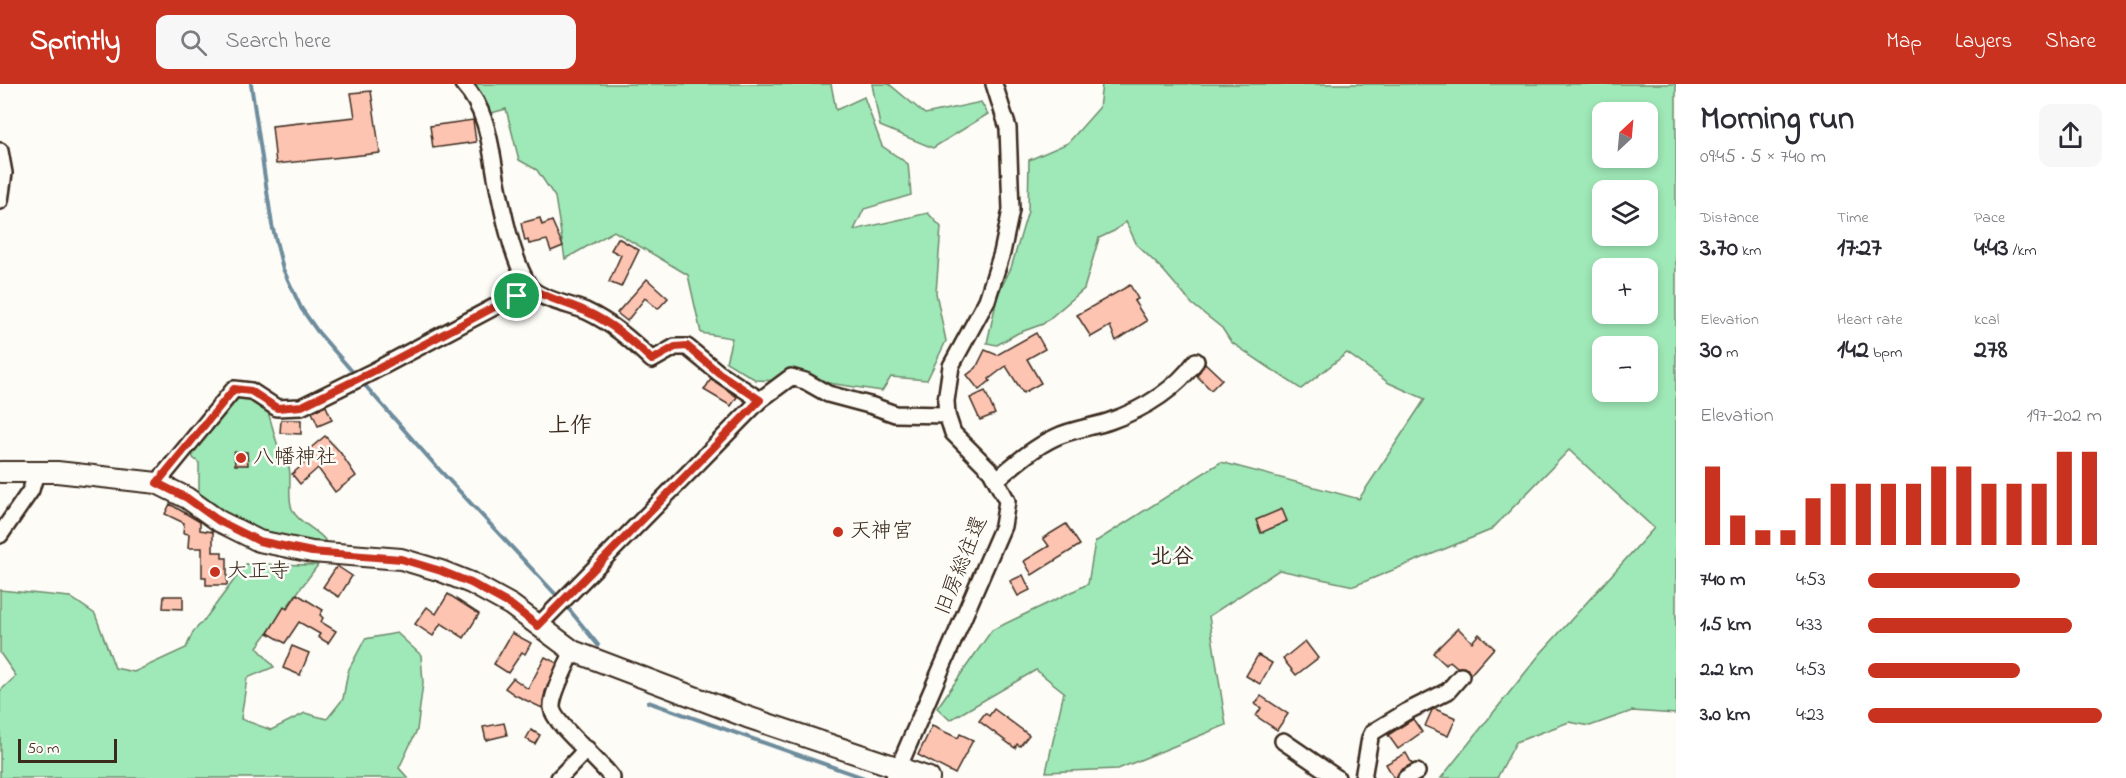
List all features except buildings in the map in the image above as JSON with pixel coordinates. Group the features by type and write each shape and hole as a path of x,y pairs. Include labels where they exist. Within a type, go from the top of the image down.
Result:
{"street":[{"path":"463,84 484,117 500,197 516,257 530,288 544,296 587,311 619,330 652,360 675,347 687,346 719,373 760,400"},
{"name":"旧房総往還","path":"897,773 1003,526 1007,501 992,471 953,433 947,415 947,385 951,366 987,300 1002,253 1011,210 1008,128 994,84"},
{"path":"0,152 4,173 0,201"},
{"path":"157,483 234,389 251,391 277,408 302,406 370,373 530,288"},
{"path":"996,480 1026,455 1058,436 1110,421 1148,403 1172,388 1196,361"},
{"path":"538,626 760,400 790,377 805,381 828,394 895,414 947,415"},
{"path":"0,472 57,472 157,483 187,498 227,526 259,541 312,552 401,559 441,571 471,583 511,605 573,651 897,773 929,778"},
{"path":"0,535 31,490 36,473"},
{"path":"573,651 552,707 555,720 587,749 612,778"},
{"path":"1363,778 1373,732 1406,712 1448,692 1461,676"},
{"path":"1283,741 1337,778"},
{"path":"559,778 587,749"}],"green space":[{"path":"465,84 831,84 836,110 864,97 882,146 908,164 911,195 864,209 854,230 928,213 941,227 936,293 946,341 927,380 891,377 882,391 828,383 756,380 726,362 732,338 701,333 688,275 614,231 565,259 555,197 537,170 519,160 506,109 488,114"},
{"path":"872,84 889,84 925,114 981,102 988,114 933,148 880,126"},
{"path":"1102,84 1676,84 1676,714 1632,711 1590,726 1569,722 1516,742 1497,778 1441,778 1541,653 1654,528 1569,450 1491,530 1354,586 1279,570 1209,616 1226,725 1118,769 1046,772 1064,692 1036,670 950,720 937,708 992,630 1088,584 1095,542 1221,462 1359,499 1425,399 1389,383 1347,353 1301,389 1231,342 1222,328 1192,304 1163,270 1137,245 1126,222 1099,238 1084,289 1043,324 1018,333 997,345 987,343 998,294 1011,268 1028,211 1029,160 1068,143 1099,108"},
{"path":"247,395 264,403 278,446 289,467 292,509 298,518 325,540 323,546 303,546 258,531 227,516 199,496 199,463 193,458 192,444 234,397"},
{"path":"246,564 318,565 257,647 274,667 247,678 241,719 271,730 305,713 327,719 343,699 348,671 365,639 397,633 421,655 423,683 417,730 399,768 408,778 0,778 0,691 16,676 0,653 0,590 70,597 95,614 115,668 134,672 186,648 193,632"}],"waterway":[{"path":"251,84 272,225 283,269 301,308 318,332 357,377"},
{"path":"362,382 435,465 559,598"},
{"path":"564,603 598,645"},
{"path":"648,702 864,778"}],"place":[{"name":"八幡神社","path":"241,458"},
{"name":"天神宮","path":"838,532"},
{"name":"大正寺","path":"215,572"}],"district":[{"name":"上作","path":"570,427"},
{"name":"北谷","path":"1172,558"}],"route":[{"path":"530,288 544,296 587,311 619,330 652,360 675,347 687,346 719,373 760,400 538,626 511,605 471,583 441,571 401,559 312,552 259,541 236,531 187,498 157,483 234,389 251,391 277,408 302,406 517,296 530,288"}]}
